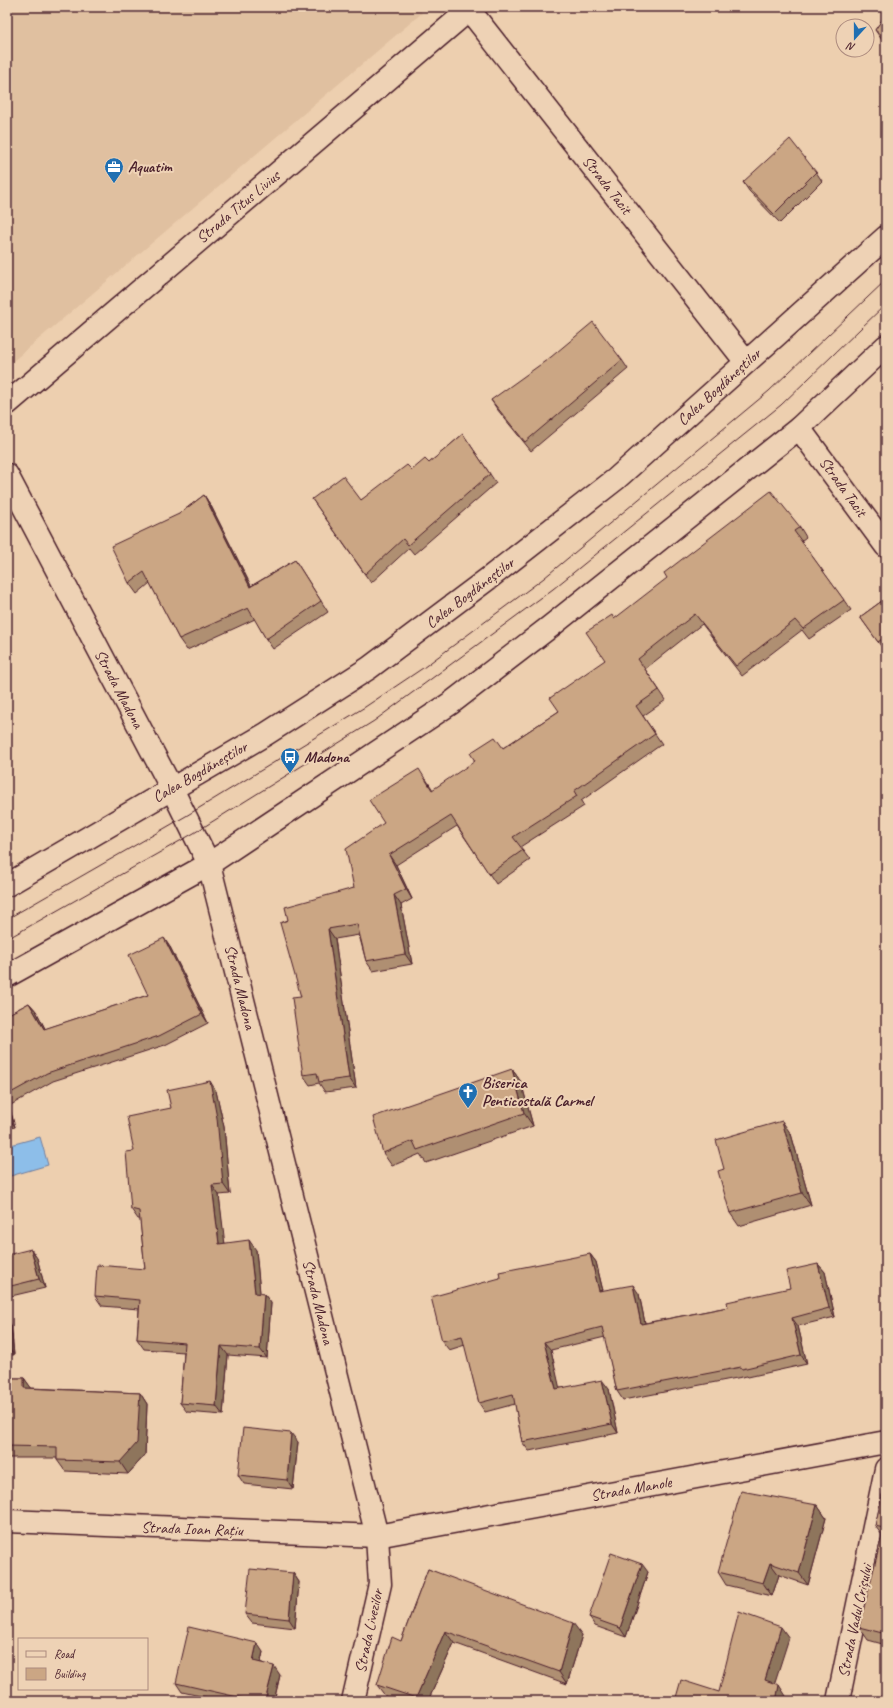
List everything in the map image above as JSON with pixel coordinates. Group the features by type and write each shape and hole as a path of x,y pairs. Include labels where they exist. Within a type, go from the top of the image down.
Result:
{"street":[{"name":"Strada Tacit","path":"468,8 746,362"},
{"name":"Strada Titus Livius","path":"7,404 468,8"},
{"name":"Calea Bogdăneștilor","path":"7,885 266,734 369,668 489,578 616,479 886,237"},
{"path":"7,976 209,864 451,702 551,626 799,428 886,346"},
{"name":"Strada Tacit","path":"799,428 886,546"},
{"name":"Strada Madona","path":"7,475 172,789 209,864 377,1536"},
{"name":"Strada Manole","path":"377,1536 886,1442"},
{"name":"Strada Vadul Crișului","path":"838,1701 886,1470"},
{"name":"Strada Ioan Rațiu","path":"7,1521 377,1536"},
{"name":"Strada Livezilor","path":"353,1701 380,1584 377,1536"}],"shaded area":[{"name":"Aquatim","path":"7,7 417,7 422,13 12,362 7,355"}],"water":[{"path":"40,1137 48,1165 7,1177 7,1146"}],"building":[{"path":"886,14 886,39 875,30"},
{"path":"790,139 816,172 774,214 743,182"},
{"path":"593,322 622,360 525,442 491,400 551,357"},
{"path":"463,434 490,474 408,545 403,539 365,574 312,499 343,476 361,500 407,465 412,470 425,459 429,463"},
{"path":"771,491 800,527 794,531 844,600 803,629 795,620 736,666 695,614 638,659 659,690 636,706 655,734 574,791 577,796 513,837 523,850 489,874 451,816 389,855 406,889 394,895 405,954 366,961 357,924 328,929 349,1078 319,1082 317,1073 303,1075 292,998 301,997 280,923 288,920 285,907 354,888 346,849 384,823 369,800 419,769 432,790 475,761 470,753 495,737 503,748 559,711 550,698 605,660 586,632 612,615 614,619 667,578 664,573"},
{"path":"204,495 250,587 295,560 321,601 266,639 248,608 179,639 144,572 129,583 111,546 179,514"},
{"path":"886,598 886,636 878,642 860,617"},
{"path":"164,938 202,1014 159,1036 47,1073 7,1095 7,1015 29,1003 44,1029 148,995 129,955"},
{"path":"512,1069 524,1113 417,1150 413,1141 383,1153 373,1117"},
{"path":"210,1081 217,1118 223,1184 212,1185 219,1244 249,1240 255,1293 264,1294 260,1349 221,1346 216,1406 180,1403 185,1343 137,1339 140,1300 95,1296 97,1265 145,1269 139,1211 131,1209 126,1152 134,1151 127,1117 171,1108 167,1090"},
{"path":"782,1121 802,1193 730,1213 718,1171 724,1169 716,1140"},
{"path":"31,1249 39,1279 7,1287 7,1255"},
{"path":"590,1254 599,1291 633,1285 641,1324 728,1307 727,1302 790,1288 786,1271 818,1264 829,1308 792,1318 801,1355 742,1369 741,1367 617,1391 602,1327 544,1342 556,1389 602,1380 612,1424 522,1442 513,1394 479,1403 462,1336 442,1341 431,1297 500,1278 499,1272"},
{"path":"7,1378 24,1378 24,1388 140,1393 137,1443 120,1462 57,1460 57,1447 7,1446"},
{"path":"243,1428 291,1433 287,1480 238,1475"},
{"path":"886,1479 886,1634 859,1627 884,1528 875,1526"},
{"path":"741,1491 817,1505 799,1573 770,1563 763,1583 718,1572"},
{"path":"611,1553 642,1564 620,1628 589,1617"},
{"path":"250,1569 293,1573 289,1619 245,1614"},
{"path":"428,1569 573,1623 559,1672 445,1631 416,1698 377,1685 392,1637 401,1641"},
{"path":"739,1612 781,1627 765,1680 779,1685 776,1701 675,1701 681,1680 719,1692"},
{"path":"189,1627 257,1643 253,1661 274,1666 265,1701 255,1701 176,1683"}],"tram line":[{"path":"7,919 186,816 365,707 423,668 544,578 769,391 886,280"},
{"path":"7,939 194,833 374,721 553,589 781,405 886,304"}],"place":[{"name":"Aquatim","path":"114,184"},
{"name":"Madona","path":"290,774"},
{"name":"Biserica Penticostală Carmel","path":"468,1109"}]}
